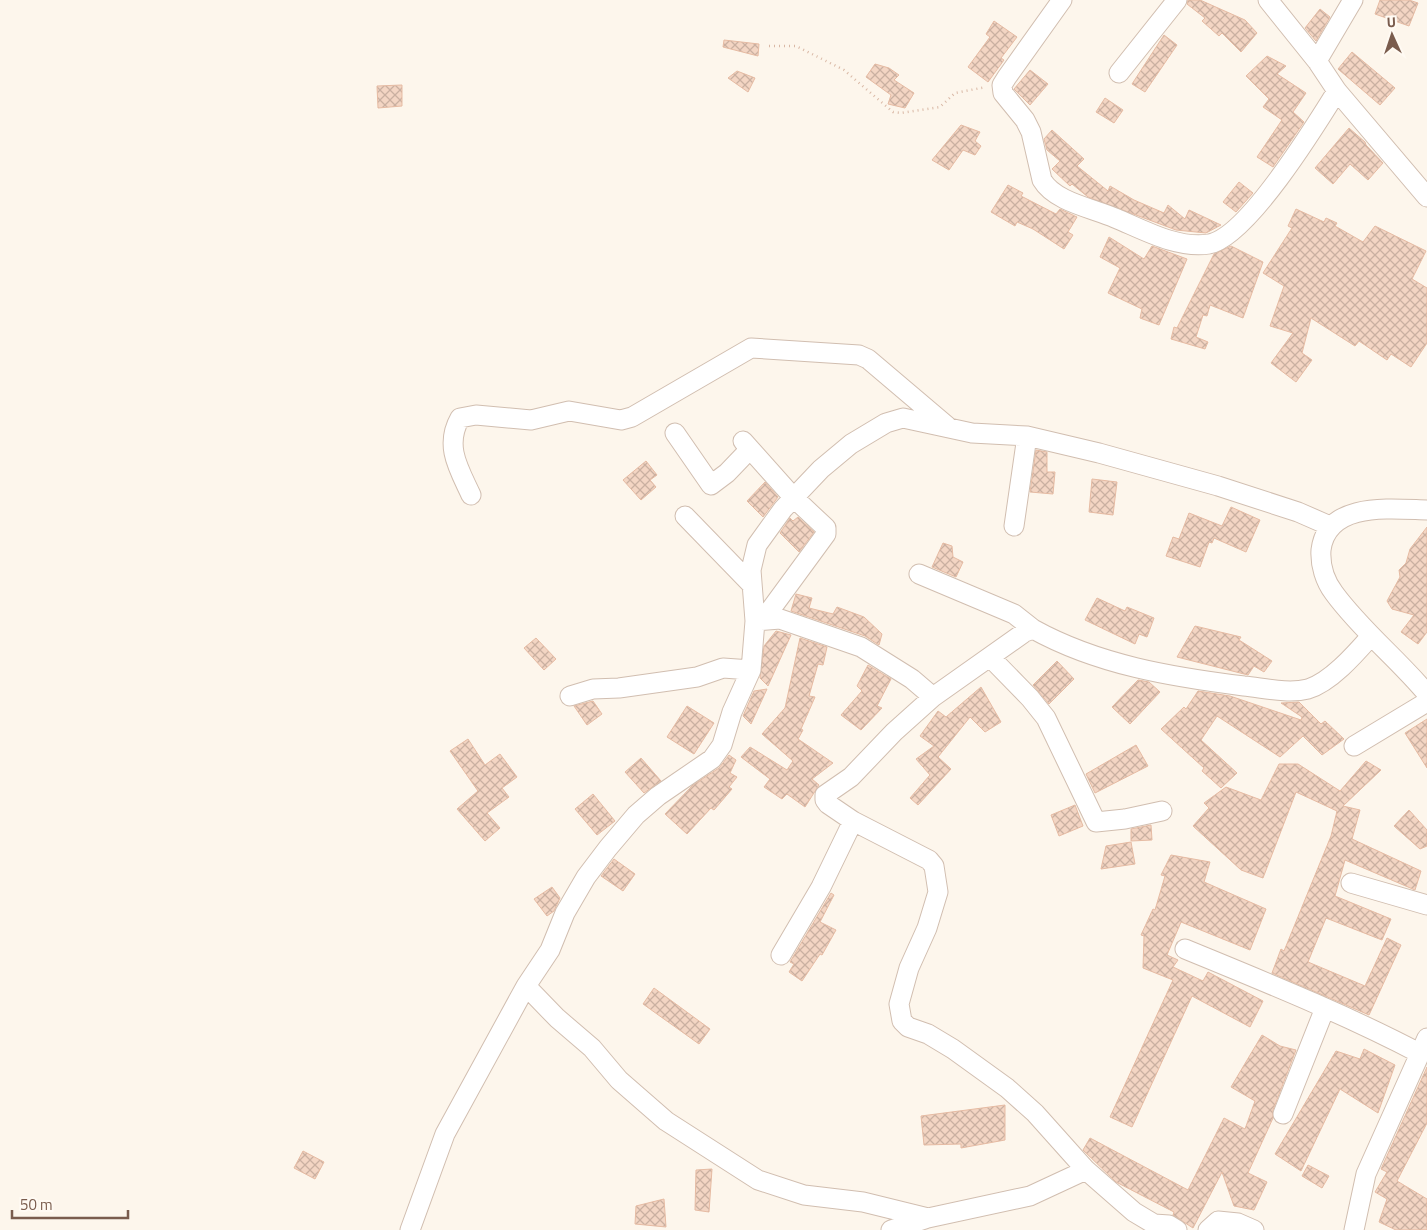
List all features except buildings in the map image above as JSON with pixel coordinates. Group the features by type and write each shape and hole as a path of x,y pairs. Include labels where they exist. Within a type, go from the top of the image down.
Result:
{"street":[{"path":"1062,0 1002,85 1003,93 1025,120 1031,132 1040,174 1046,186 1067,200 1153,235 1190,244 1210,244 1225,238 1237,229 1314,128 1338,91"},
{"path":"1118,73 1177,0"},
{"path":"1268,0 1317,61 1338,91 1427,196"},
{"path":"1317,61 1353,0"},
{"path":"471,495 455,461 452,448 455,427 460,418 476,415 531,420 569,412 621,420 632,417 751,348 860,356 868,359 949,428"},
{"path":"410,1230 445,1134 526,986 550,950 565,913 586,877 636,815 658,796 712,759 718,752 751,670 759,621 751,584 752,560 757,545 793,497 833,458 886,423 903,418 972,433 1027,436 1099,453 1218,486 1298,512 1330,526"},
{"path":"675,433 710,485 727,473 747,445 793,497 824,524 826,534 759,621"},
{"path":"1014,526 1027,436"},
{"path":"1427,510 1387,509 1354,513 1343,517 1330,526 1323,540 1321,552 1324,576 1333,593 1371,636 1409,672 1427,694"},
{"path":"686,516 751,584"},
{"path":"919,574 1014,614 1033,629 1051,639 1104,659 1183,678 1286,691 1307,689 1316,686 1349,660 1371,636"},
{"path":"759,621 780,619 861,647 912,679 933,697"},
{"path":"1033,629 1020,634 933,697 894,732 851,777 825,795 825,800 853,821 920,855 934,866 938,892 927,928 908,968 899,1004 902,1021 908,1027 928,1034 954,1049 1006,1088 1035,1113 1086,1170 1134,1212 1154,1224 1169,1225 1177,1230"},
{"path":"990,657 1030,698 1046,718 1096,822 1125,820 1162,811"},
{"path":"570,696 593,689 619,688 697,676 723,668 751,670"},
{"path":"1354,746 1427,702"},
{"path":"781,955 822,887 853,821"},
{"path":"1351,883 1427,905"},
{"path":"1185,949 1325,1008 1424,1046 1366,1174 1354,1230"},
{"path":"526,986 557,1018 592,1048 620,1080 666,1121 758,1180 804,1195 863,1202 928,1218"},
{"path":"1283,1114 1325,1008"},
{"path":"891,1230 928,1218 1030,1196 1086,1170"},
{"path":"1208,1230 1218,1222 1238,1223 1254,1230"}],"path":[{"path":"770,46 796,46 844,70 893,112 901,113 940,108 959,91 1002,85"}]}
